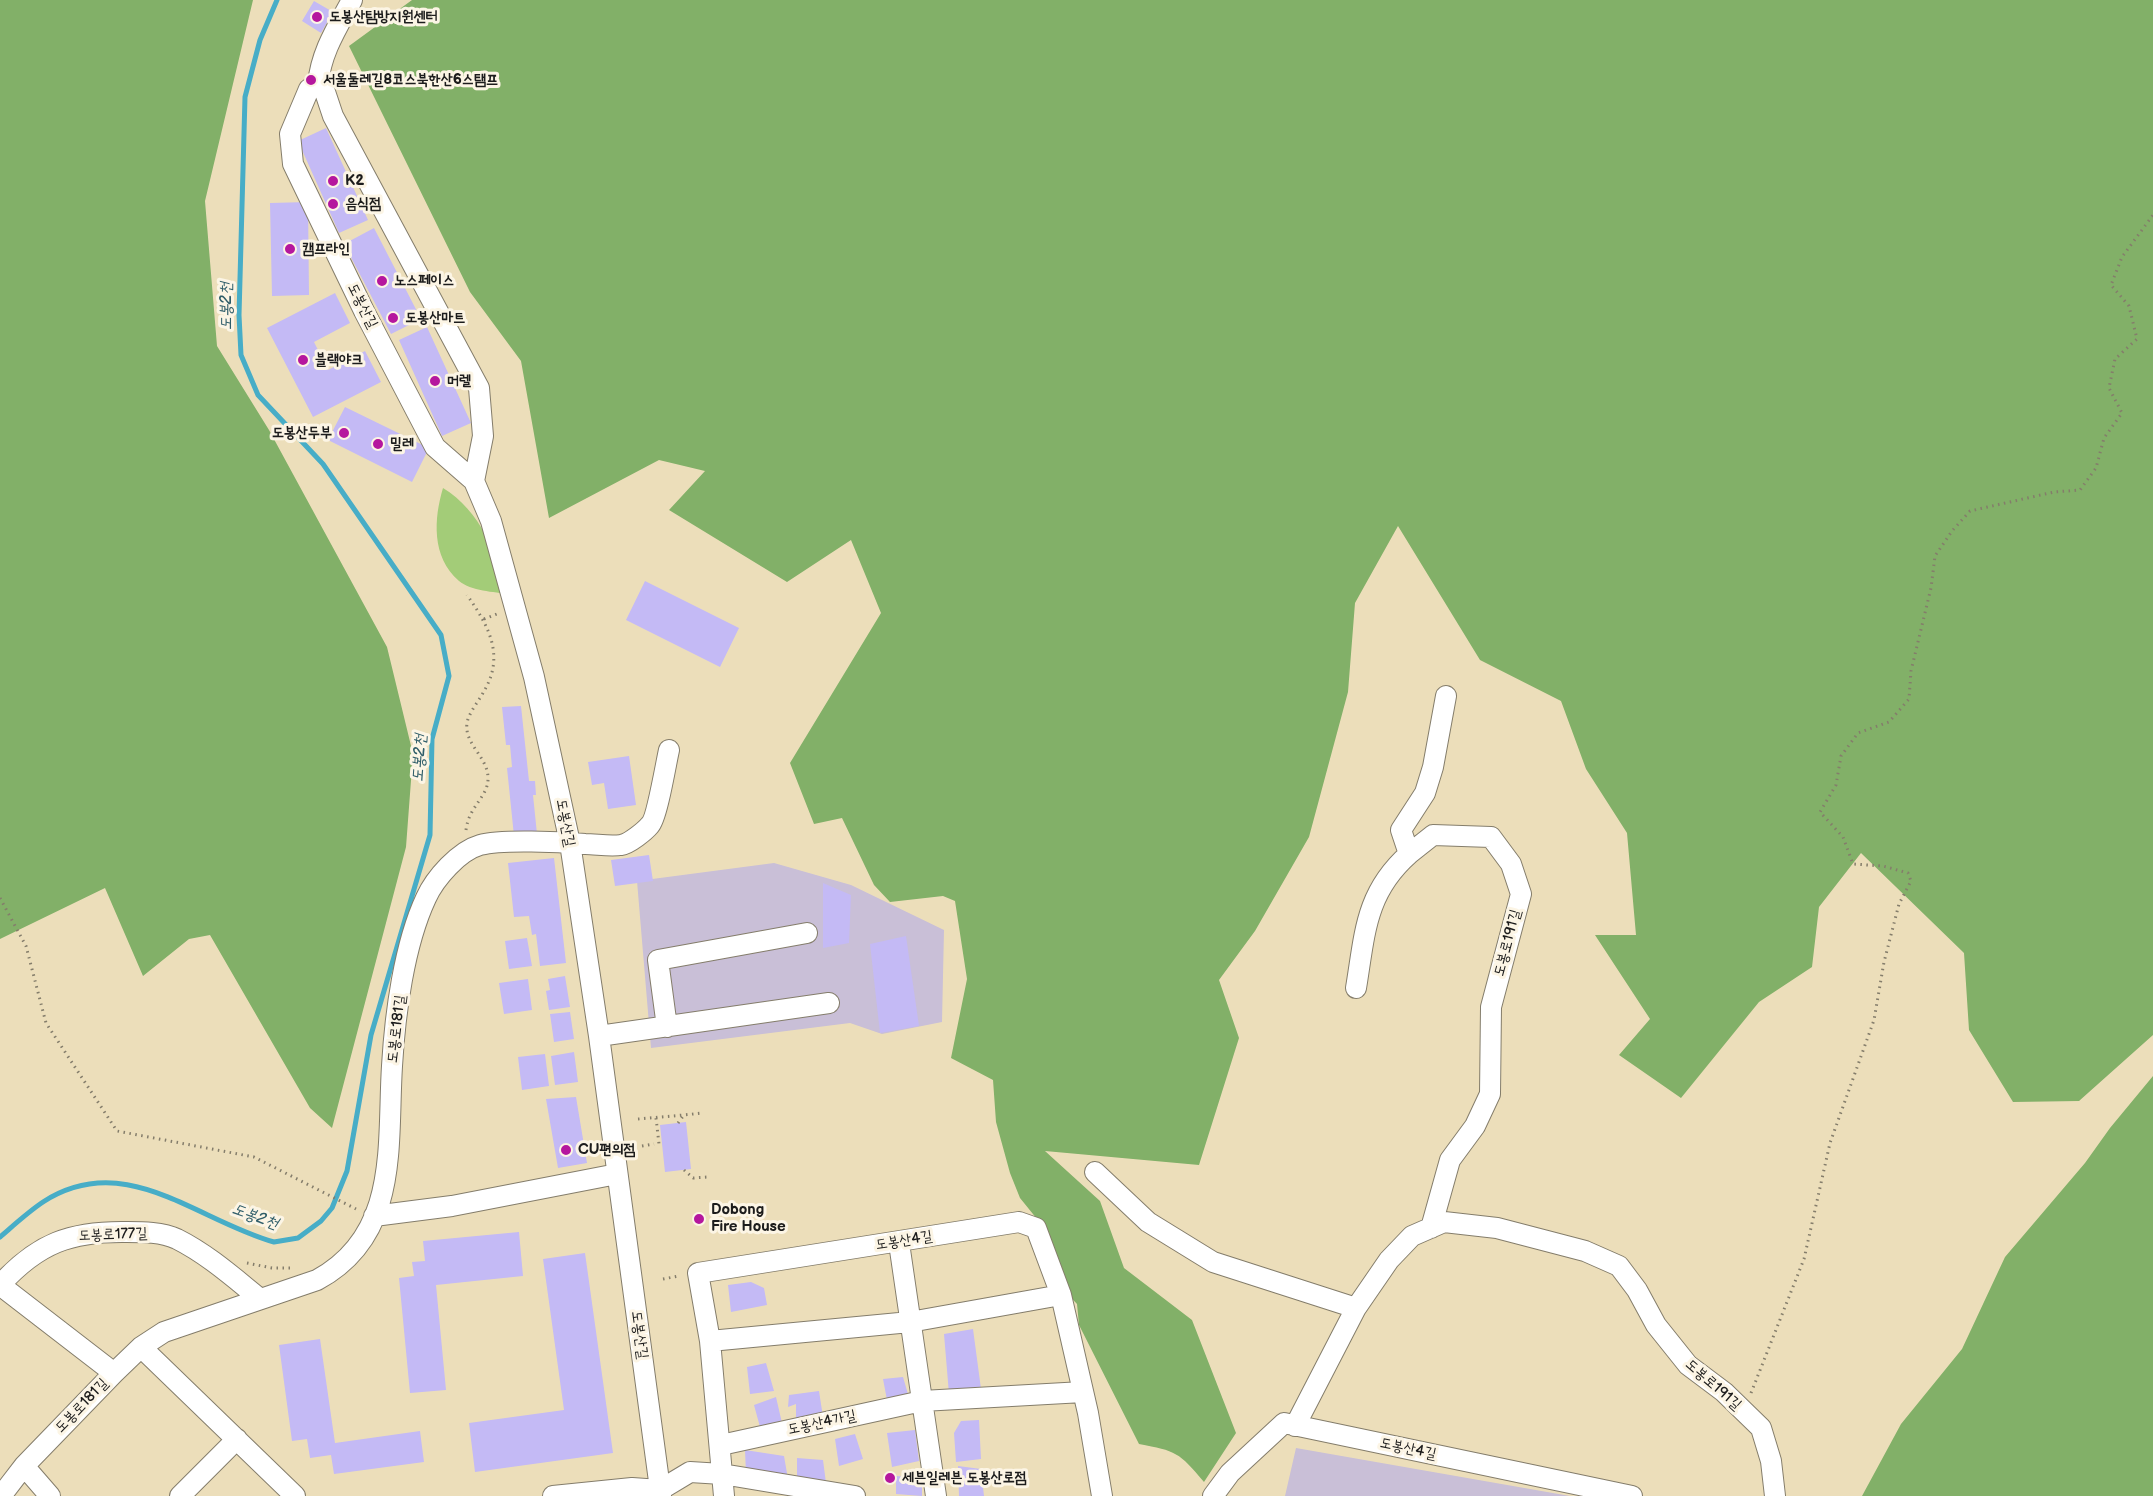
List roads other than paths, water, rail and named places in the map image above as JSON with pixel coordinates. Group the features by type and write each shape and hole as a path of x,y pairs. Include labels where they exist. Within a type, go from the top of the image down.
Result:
{"street":[{"name":"도봉산길","path":"352,0 320,63 318,84 309,89 290,134 293,164 364,311 435,447 474,481 491,521 525,642 570,843 663,1494"},
{"path":"318,84 325,92 333,116 479,388 483,436 474,481"},
{"path":"1356,988 1370,908 1389,871 1408,854 1401,830 1425,793 1433,767 1446,696"},
{"name":"도봉로181길","path":"2,1496 24,1466 141,1347 176,1326 327,1274 363,1239 368,1214 385,1186 390,1155 392,1068 401,989 425,899 450,866 481,845 570,843 622,845 652,823 669,750"},
{"name":"도봉로191길","path":"1408,854 1432,835 1491,837 1511,864 1521,894 1491,1007 1490,1094 1475,1126 1450,1160 1431,1228"},
{"path":"667,1027 658,960 807,933"},
{"path":"599,1036 829,1003"},
{"path":"1095,1172 1148,1222 1213,1262 1356,1308"},
{"path":"368,1214 452,1206 617,1174"},
{"name":"도봉산4길","path":"724,1496 722,1445 710,1341 698,1273 899,1243 1019,1222 1036,1228 1061,1294 1083,1392 1102,1496"},
{"name":"도봉로191길","path":"1295,1426 1356,1308 1389,1260 1412,1236 1444,1222 1497,1228 1585,1251 1619,1266 1637,1290 1656,1325 1688,1365 1724,1392 1761,1428 1771,1461 1775,1496"},
{"name":"도봉로177길","path":"0,1285 37,1251 62,1239 84,1233 139,1232 178,1239 210,1260 259,1298"},
{"path":"899,1243 936,1496"},
{"path":"0,1285 114,1373"},
{"path":"710,1341 910,1322 1061,1294"},
{"path":"141,1347 295,1496"},
{"name":"도봉산4가길","path":"722,1445 922,1401 1083,1392"},
{"path":"1212,1496 1230,1473 1284,1423 1295,1426"},
{"name":"도봉산4길","path":"1295,1426 1632,1496"},
{"path":"180,1496 237,1439"},
{"path":"24,1466 50,1496"},
{"path":"553,1496 632,1488 663,1494 690,1472 722,1474 855,1496"}],"waterway":[{"name":"도봉2천","path":"0,1237 43,1202 73,1188 103,1183 132,1186 160,1194 245,1232 274,1242 298,1238 321,1221 332,1208 347,1171 371,1035 430,835 432,739 449,676 441,635 323,464 258,395 241,355 239,315 245,97 260,40 277,0"}],"place":[{"name":"도봉산탐방지원센터","path":"317,17"},
{"name":"서울둘레길8코스북한산6스탬프","path":"311,80"},
{"name":"K2","path":"333,181"},
{"name":"음식점","path":"333,204"},
{"name":"캠프라인","path":"290,249"},
{"name":"노스페이스","path":"382,281"},
{"name":"도봉산마트","path":"393,318"},
{"name":"블랙야크","path":"303,360"},
{"name":"머렐","path":"435,381"},
{"name":"도봉산두부","path":"344,433"},
{"name":"밀레","path":"378,444"},
{"name":"CU편의점","path":"566,1150"},
{"name":"Dobong Fire House","path":"699,1219"},
{"name":"세븐일레븐 도봉산로점","path":"890,1478"}]}
